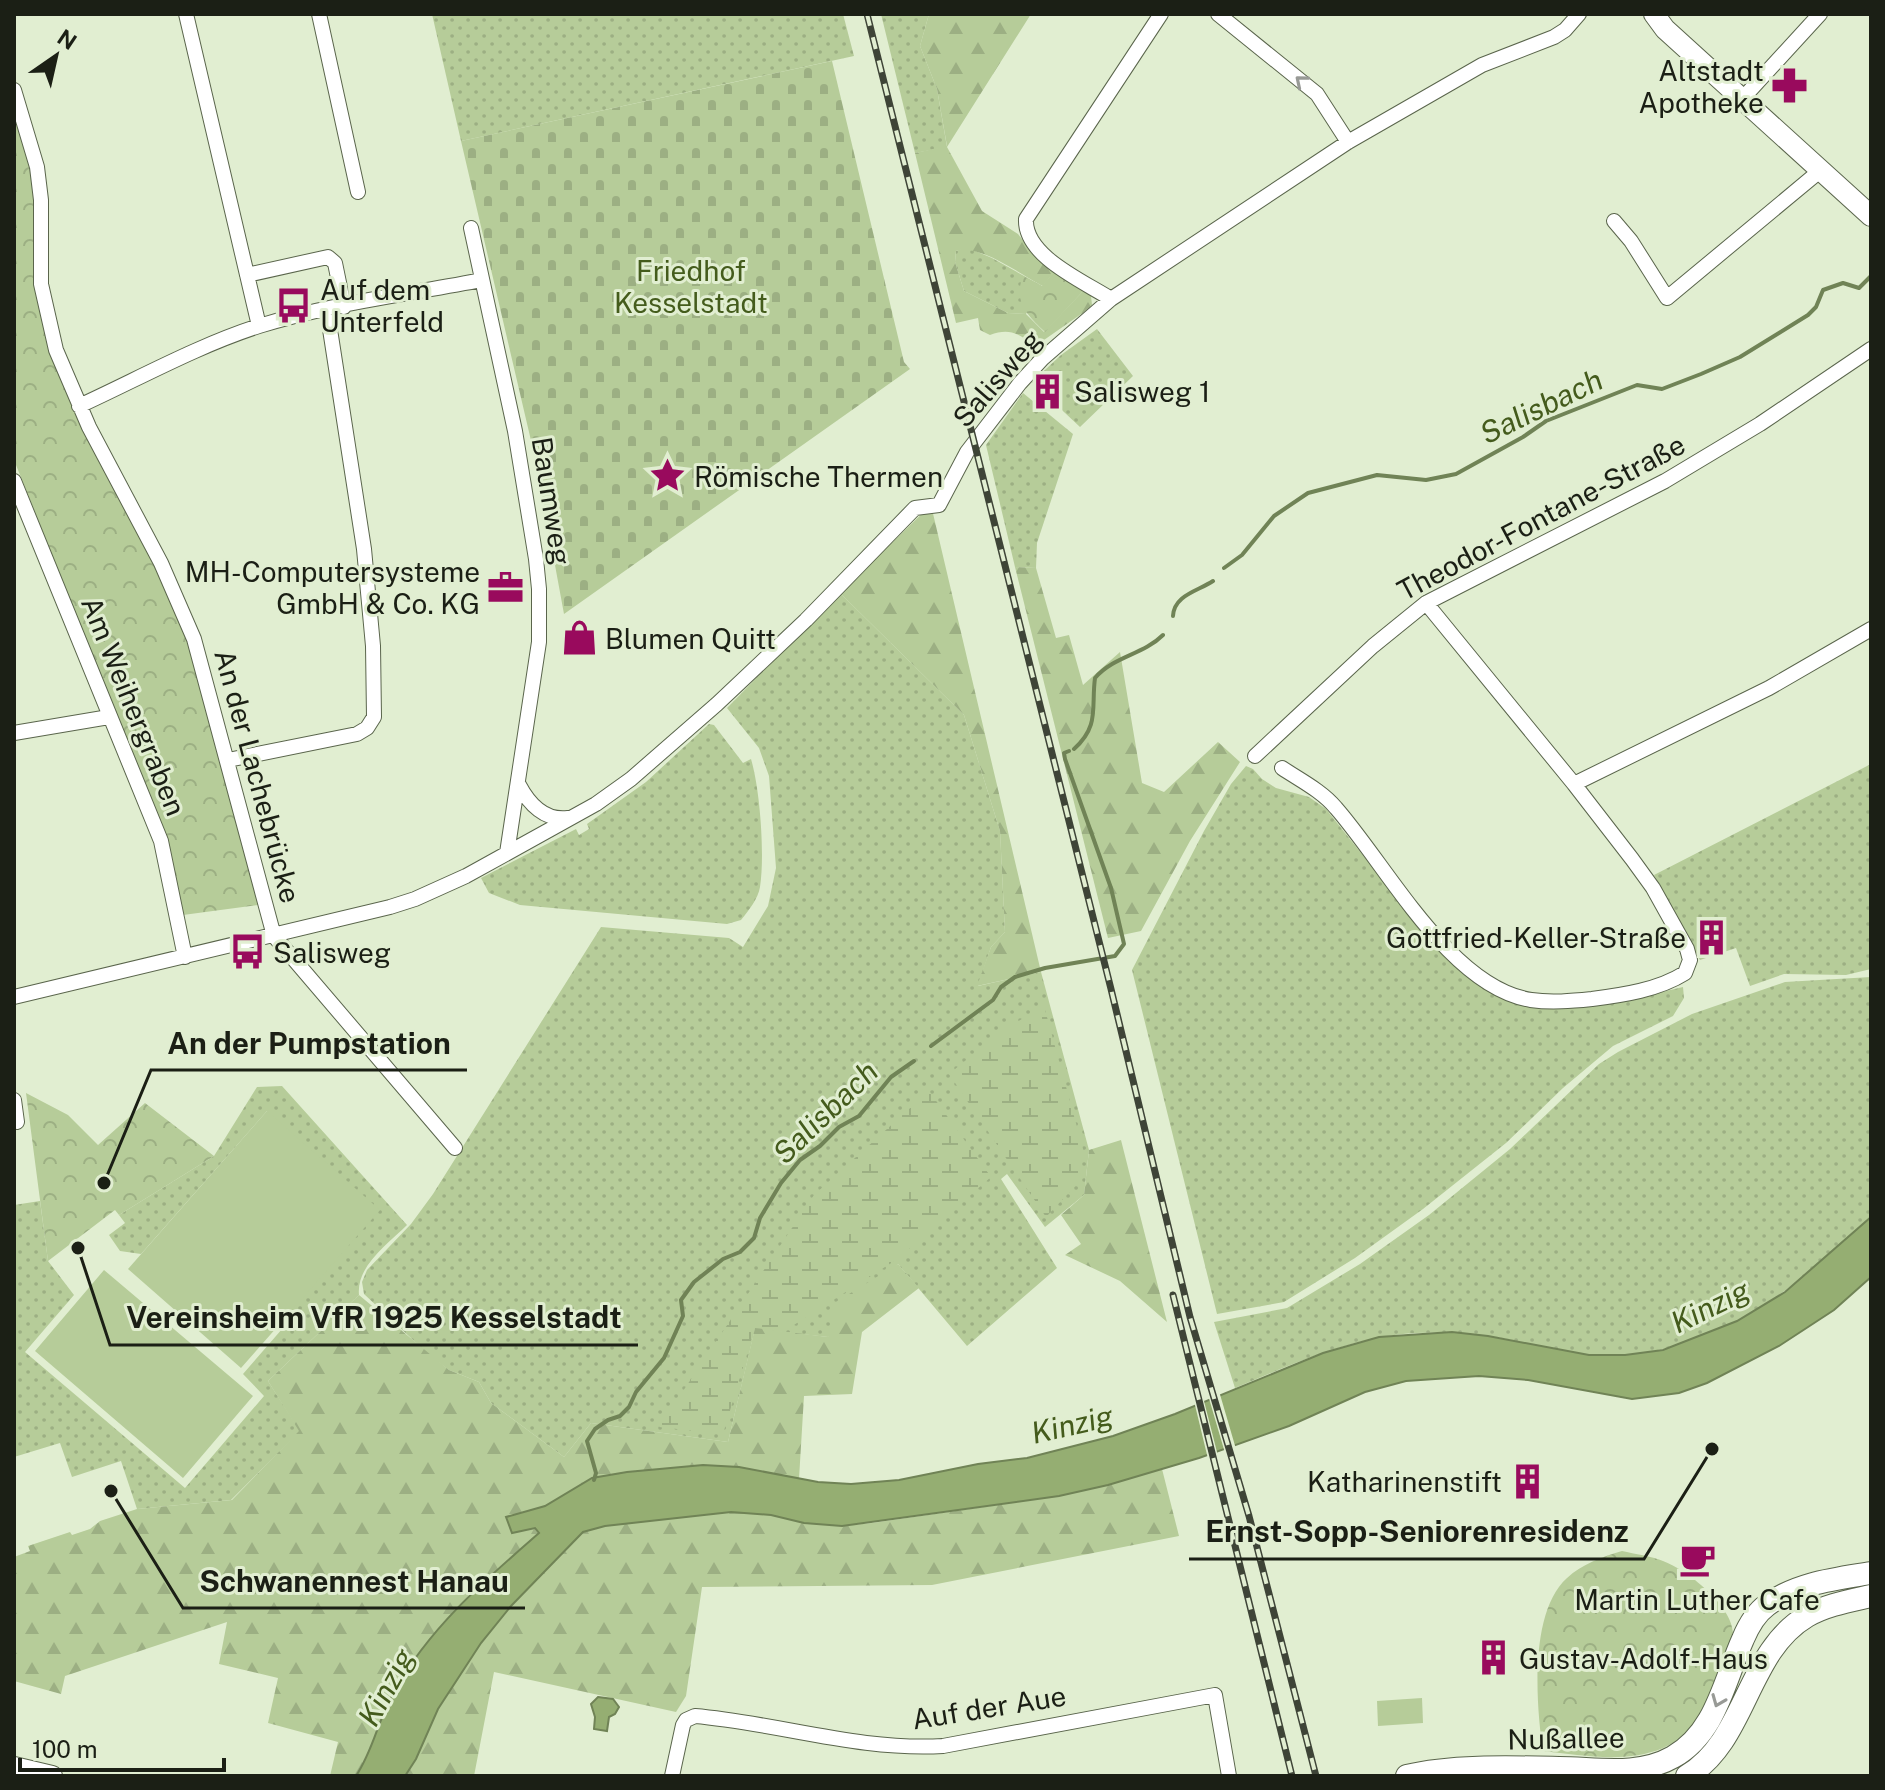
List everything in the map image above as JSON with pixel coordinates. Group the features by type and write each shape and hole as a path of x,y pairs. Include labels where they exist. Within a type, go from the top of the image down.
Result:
{"main road":[{"path":"1654,14 1665,29 1871,216"},
{"name":"Nußallee","path":"1687,1776 1712,1765 1767,1656 1785,1634 1803,1618 1871,1577"},
{"name":"Nußallee","path":"1407,1776 1486,1769 1614,1771 1649,1766 1676,1767 1713,1714 1747,1631 1765,1606 1808,1585 1871,1577"},
{"path":"14,1767 52,1776"}],"street":[{"path":"186,14 259,326"},
{"path":"319,14 358,192"},
{"path":"1111,299 1039,251 1029,239 1025,229 1026,219 1161,14"},
{"path":"1218,14 1317,94 1348,142"},
{"name":"Salisweg","path":"14,997 274,936 415,899 572,817 631,779 717,704 806,620 915,508 939,505 967,452 1020,383 1042,359 1111,299 1348,142 1482,65 1554,37 1579,14"},
{"path":"1743,98 1820,14"},
{"name":"An der Lachebrücke","path":"14,90 33,151 39,183 40,271 47,320 56,350 79,406 180,603 202,665 274,936"},
{"path":"1614,221 1631,241 1667,298 1821,170"},
{"name":"Baumweg","path":"471,228 515,431 539,589 539,642 507,853"},
{"path":"247,275 328,257 335,263 344,307"},
{"path":"79,406 259,326 482,280"},
{"path":"228,760 357,734 367,728 374,717 373,646 364,549 327,310"},
{"name":"Theodor-Fontane-Straße","path":"1255,756 1373,646 1426,603 1665,481 1760,424 1871,349"},
{"name":"Am Weihergraben","path":"14,481 161,841 185,957"},
{"path":"1282,768 1335,807 1444,946 1469,970 1497,988 1530,1000 1577,1000 1665,984 1685,973 1690,960 1676,926 1653,888 1574,784 1426,603"},
{"path":"1574,784 1769,688 1871,629"},
{"path":"14,733 109,717"},
{"path":"519,785 543,813 561,819 572,817"},
{"path":"274,936 455,1148"},
{"path":"14,1100 17,1122"},
{"name":"Auf der Aue","path":"672,1776 683,1725 695,1716 874,1744 925,1747 1215,1695 1229,1776"}],"green space":[{"path":"432,14 843,14 854,56 461,141"},
{"path":"881,14 929,14 920,46 937,89 947,147 915,153"},
{"path":"929,14 1031,14 947,147 982,211 1018,234 1028,247 1057,268 1043,286 988,256 956,251 955,262 964,291 1008,313 1026,314 1044,332 1086,288 1091,296 1092,305 1034,347 1014,333 990,335 980,330 978,318 956,323 915,153 947,146 937,89 920,46"},
{"name":"Friedhof Kesselstadt","path":"832,61 904,362 910,369 564,614 536,462 461,141"},
{"path":"14,114 32,174 36,215 34,263 44,324 192,649 258,905 183,915 166,839 14,460"},
{"path":"966,247 1042,286 1026,314 1008,313 964,291 955,262 956,251"},
{"path":"1057,268 1086,288 1045,332 1024,307 1020,285 1023,276 1042,286"},
{"path":"1097,329 1133,376 1080,427 1032,382 1061,355"},
{"path":"1023,393 1073,434 1037,543 1036,568 1015,567 986,445"},
{"path":"931,505 1041,972 977,986 991,947 1005,932 1000,831 964,715 840,593"},
{"path":"1015,567 1036,568 1056,638 1069,635 1083,685 1120,652 1142,783 1164,792 1218,742 1240,762 1190,841 1141,931 1108,938"},
{"path":"840,593 964,715 1000,831 1005,932 991,947 978,986 1041,972 1089,1150 1084,1195 1045,1227 1007,1174 1001,1179 1057,1268 967,1346 898,1264 828,1337 755,1329 728,1442 591,1423 564,1457 491,1403 479,1382 449,1370 429,1355 364,1294 362,1282 367,1270 411,1224 433,1194 601,927 729,938 743,947 768,906 776,868 769,776 759,748 727,708"},
{"path":"709,724 714,725 743,763 751,759 757,787 762,840 760,887 741,920 727,924 520,905 489,893 481,878 576,829 579,835 589,829 587,824 646,782"},
{"path":"1871,764 1871,969 1846,975 1784,974 1750,986 1736,948 1700,960 1654,875"},
{"path":"1246,766 1276,788 1309,797 1326,809 1439,951 1464,975 1493,993 1628,1000 1683,987 1684,998 1673,1016 1613,1046 1563,1088 1506,1143 1355,1258 1284,1302 1217,1314 1132,970 1204,831 1231,784"},
{"path":"1871,977 1871,1216 1779,1295 1744,1317 1708,1334 1670,1347 1631,1354 1590,1355 1470,1334 1415,1333 1345,1346 1235,1388 1214,1322 1287,1308 1360,1264 1429,1215 1510,1149 1599,1064 1692,1014 1785,982"},
{"path":"1044,1006 1083,1149 1077,1184 1046,1217 949,1074 1003,1030"},
{"path":"282,1086 407,1225 368,1265 359,1284 359,1295 268,1381 300,1431 231,1500 137,1509 121,1461 72,1477 60,1443 14,1457 14,1205 40,1201 48,1261 74,1295 25,1352 185,1488 264,1396 243,1374 289,1321 285,1317 267,1111 141,1254 120,1251 109,1235 125,1223 119,1215 214,1156 257,1087"},
{"path":"929,1091 991,1177 896,1260 786,1330 755,1327 723,1434 659,1427 814,1195"},
{"path":"26,1093 68,1115 98,1145 145,1103 214,1156 119,1215 115,1210 48,1261"},
{"path":"267,1111 380,1210 241,1368 128,1269"},
{"path":"1121,1140 1167,1322 1120,1281 1065,1255 1081,1244 1061,1215 1084,1195 1089,1150"},
{"path":"898,1264 919,1288 862,1332 852,1394 804,1396 799,1479 739,1467 703,1465 592,1478 545,1506 507,1517 536,1528 539,1533 469,1595 448,1621 382,1716 376,1740 356,1776 330,1776 338,1742 268,1723 278,1678 219,1664 227,1622 65,1676 61,1694 14,1681 14,1557 30,1551 28,1546 90,1529 100,1521 137,1509 232,1500 299,1431 268,1381 359,1295 449,1370 479,1382 491,1403 564,1457 591,1423 728,1442 755,1328 828,1337 836,1302"},
{"path":"104,1270 253,1396 183,1478 35,1351"},
{"path":"1162,1469 1179,1536 932,1585 702,1587 686,1696 676,1712 494,1672 474,1776 405,1776 438,1709 481,1643 511,1606 583,1532 605,1526 731,1512 842,1526 872,1523 1059,1496"},
{"path":"1622,1551 1663,1561 1707,1590 1731,1622 1733,1633 1728,1651 1701,1713 1689,1730 1673,1743 1649,1753 1619,1757 1543,1751 1537,1685 1546,1613 1555,1593 1573,1573"},
{"path":"1422,1698 1423,1723 1378,1726 1377,1701"}],"shaded area":[{"path":"1871,1217 1871,1277 1834,1310 1779,1346 1707,1383 1679,1393 1632,1399 1528,1380 1479,1376 1406,1381 1365,1392 1289,1426 1199,1458 1059,1496 842,1526 731,1512 605,1526 583,1532 511,1606 481,1643 438,1709 405,1776 356,1776 389,1702 423,1647 478,1587 539,1533 535,1528 512,1533 506,1517 545,1506 592,1478 703,1465 739,1467 818,1482 851,1484 899,1480 1027,1458 1113,1436 1323,1353 1379,1337 1452,1332 1589,1355 1625,1355 1663,1350 1737,1321 1785,1292"},
{"path":"598,1697 613,1699 619,1707 609,1717 607,1731 594,1729 595,1717 591,1704"}],"pier":[{"path":"1219,1391 1236,1449 1225,1453 1208,1395"},
{"path":"1203,1397 1218,1456 1208,1459 1194,1401"}],"waterway":[{"name":"Salisbach","path":"1224,568 1242,555 1274,516 1308,493 1377,475 1426,480 1456,474 1546,421 1637,385 1662,389 1740,357 1808,315 1816,307 1823,290 1843,283 1859,288 1871,276"},
{"name":"Salisbach","path":"1173,616 1182,598 1213,581"},
{"name":"Salisbach","path":"1074,749 1091,724 1095,678 1111,665 1163,635"},
{"name":"Salisbach","path":"931,1046 993,1000 1001,987 1015,977 1045,968 1115,956 1124,944 1111,888 1065,759 1064,753 1069,751"},
{"name":"Salisbach","path":"594,1480 596,1473 587,1441 595,1429 620,1416 629,1407 636,1392 664,1358 683,1316 681,1300 694,1282 723,1259 740,1252 754,1238 760,1218 781,1183 800,1160 839,1127 859,1116 891,1077 914,1061"}],"railway":[{"path":"867,14 1190,1317 1249,1516 1316,1776"},
{"path":"1173,1295 1292,1776"}],"place":[{"name":"Altstadt Apotheke","path":"1790,86"},
{"name":"Auf dem Unterfeld","path":"294,305"},
{"name":"Salisweg 1","path":"1048,391"},
{"name":"Römische Thermen","path":"668,476"},
{"name":"MH-Computersysteme GmbH & Co. KG","path":"506,587"},
{"name":"Blumen Quitt","path":"579,638"},
{"name":"Gottfried-Keller-Straße","path":"1712,937"},
{"name":"Salisweg","path":"247,952"},
{"name":"An der Pumpstation","path":"104,1183"},
{"name":"Vereinsheim VfR 1925 Kesselstadt","path":"78,1248"},
{"name":"Ernst-Sopp-Seniorenresidenz","path":"1712,1449"},
{"name":"Katharinenstift","path":"1528,1481"},
{"name":"Schwanennest Hanau","path":"111,1491"},
{"name":"Martin Luther Cafe","path":"1697,1559"},
{"name":"Gustav-Adolf-Haus","path":"1493,1658"}],"water label":[{"name":"Kinzig","path":"1710,1306"},
{"name":"Kinzig","path":"1072,1424"},
{"name":"Kinzig","path":"386,1687"}]}
